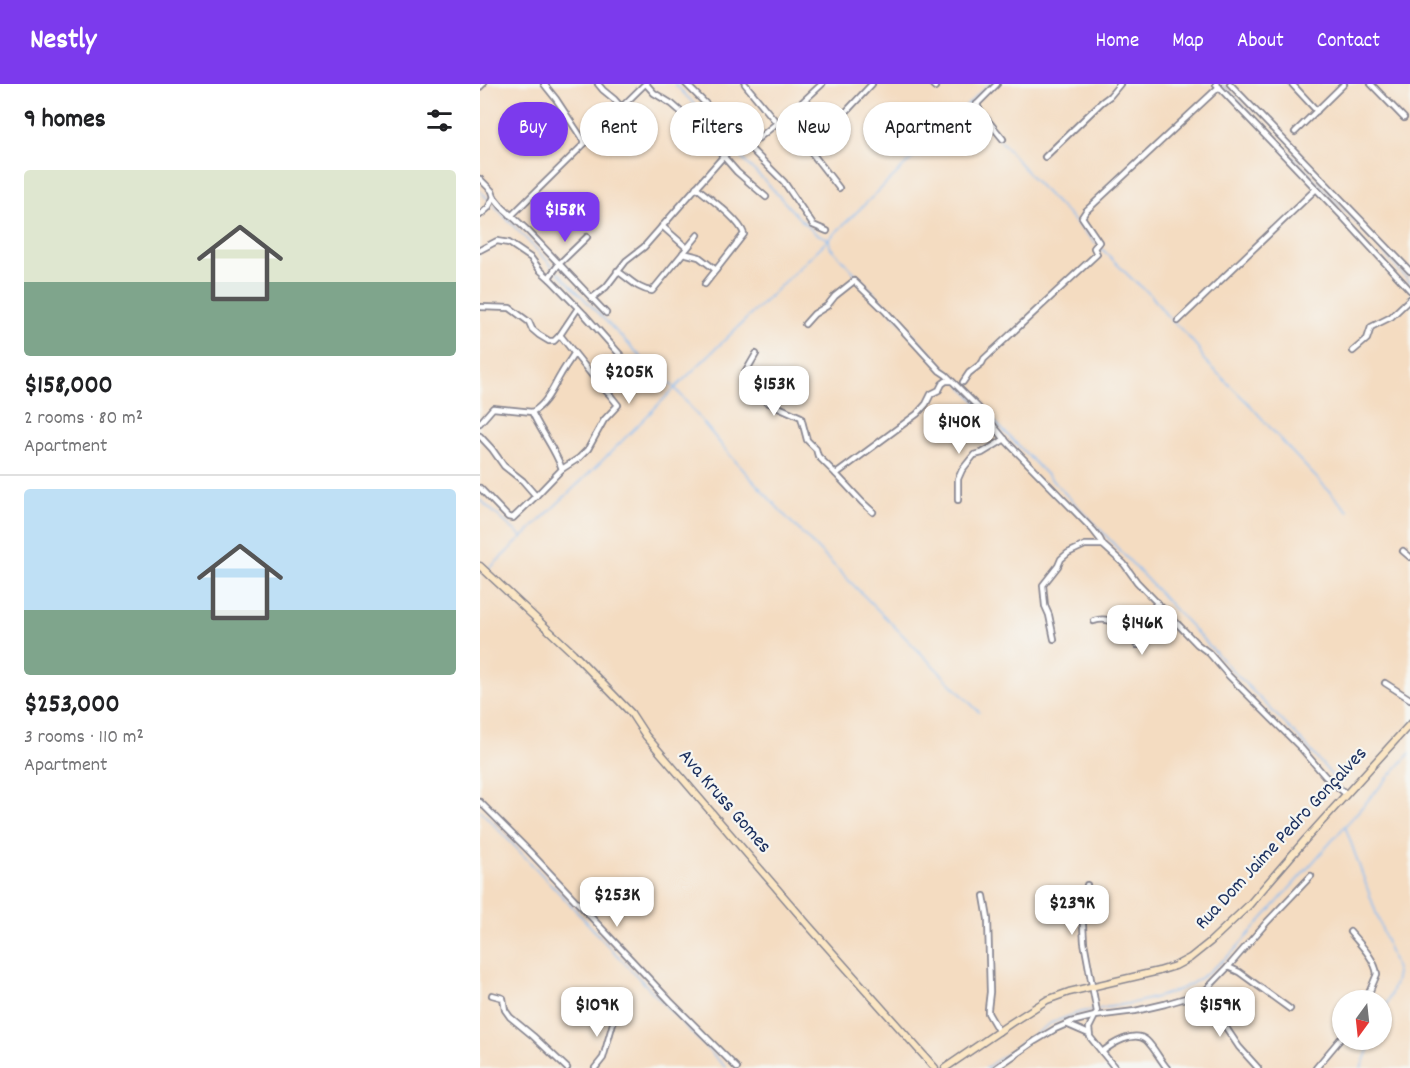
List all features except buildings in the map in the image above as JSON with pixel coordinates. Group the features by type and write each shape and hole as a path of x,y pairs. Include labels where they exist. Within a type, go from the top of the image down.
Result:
{"street":[{"path":"544,84 580,135"},
{"path":"598,84 617,102"},
{"path":"625,102 645,84 696,125 737,172 766,197"},
{"path":"686,84 704,102"},
{"path":"745,84 776,119"},
{"path":"802,102 822,84"},
{"path":"851,107 872,84"},
{"path":"997,84 974,107 1003,139"},
{"path":"1045,157 1120,84"},
{"path":"1230,84 1410,271"},
{"path":"1292,84 1317,111"},
{"path":"1295,132 1344,84"},
{"path":"1371,84 1404,118"},
{"path":"963,382 969,373 1097,254 1094,248 1099,242 1082,218 1086,211 1218,86 1410,290"},
{"path":"764,134 776,124"},
{"path":"511,216 580,148"},
{"path":"759,156 790,189 813,225 827,231"},
{"path":"814,156 839,188"},
{"path":"592,298 606,286 626,261 644,247 723,157"},
{"path":"480,179 511,216 606,313"},
{"path":"696,187 725,211 744,234 705,284"},
{"path":"1178,321 1316,189"},
{"path":"480,215 488,208 494,197"},
{"path":"662,226 687,248"},
{"path":"617,271 640,288 652,291 698,235"},
{"path":"550,279 559,264 586,237"},
{"path":"480,250 497,241 509,243 531,258 636,371"},
{"path":"683,253 699,257 716,270"},
{"path":"805,324 854,281 940,371 978,407 1005,439 1093,530 1103,545 1130,570 1134,578 1167,613 1209,653 1325,776 1346,794"},
{"path":"1353,351 1367,339 1370,328 1389,318 1410,299"},
{"path":"480,307 510,308 529,322 532,329 539,335 549,341 554,341 560,335 578,308"},
{"path":"480,488 510,519 513,518 562,469 588,449 603,420 618,405 560,335"},
{"path":"480,423 494,408 532,412 537,410 574,354"},
{"path":"756,354 745,376 767,402 801,417 807,440 816,449 818,456 873,512"},
{"path":"836,474 917,414 926,404 931,393 939,390 946,381 951,381"},
{"path":"532,412 562,469"},
{"path":"480,436 504,466 523,481 536,496"},
{"path":"958,500 958,479 974,454 982,453 1005,439"},
{"path":"1054,639 1045,606 1043,585 1061,559 1068,553 1085,545 1103,545"},
{"path":"1402,551 1410,557"},
{"name":"Ava Kruss Gomes","path":"480,566 573,653 631,713 646,736 808,925 935,1068"},
{"path":"1125,630 1146,612 1153,609 1157,602"},
{"path":"1146,612 1167,613"},
{"path":"1094,621 1108,620 1125,630 1137,645 1162,628"},
{"path":"1385,683 1410,699"},
{"name":"Rua Dom Jaime Pedro Gonçalves","path":"945,1068 1047,1000 1070,992 1159,971 1183,963 1190,958 1248,905 1410,724"},
{"path":"480,802 737,1068"},
{"path":"996,1068 1035,1041 1066,1024 1096,1014 1135,1011 1203,993 1311,876"},
{"path":"1087,885 1082,910 1084,942 1096,1014 1089,1028 1089,1035"},
{"path":"984,896 990,982 988,1013 999,1032"},
{"path":"1350,932 1377,971 1370,990"},
{"path":"1228,967 1239,972 1290,1009"},
{"path":"1203,993 1242,1051 1256,1067"},
{"path":"492,995 503,998 505,1010 510,1017 567,1068"},
{"path":"566,1008 615,1016 603,1058 596,1068"},
{"path":"1066,1024 1089,1035 1114,1068"},
{"path":"1102,1052 1116,1041 1126,1038 1142,1038 1149,1043 1167,1068"},
{"path":"1317,1068 1332,1049"}],"waterway":[{"path":"675,84 798,217 815,233 829,239 830,247 1304,743 1334,778"},
{"path":"487,571 989,84"},
{"path":"1222,84 1362,228 1410,282"},
{"path":"993,131 1032,178 1096,243"},
{"path":"480,191 488,199"},
{"path":"493,204 553,267"},
{"path":"1099,246 1151,295 1167,316 1199,349 1204,360 1250,405 1348,511"},
{"path":"558,272 645,361 675,388 728,453 788,519 979,712"},
{"path":"480,500 522,537"},
{"path":"1099,1009 1149,999 1186,987 1221,962 1233,952 1410,753"},
{"path":"480,810 726,1068"},
{"path":"1345,826 1397,973 1392,991"},
{"path":"986,1068 1051,1023 1081,1012 1095,1010"},
{"path":"1361,1068 1368,1050"}]}
